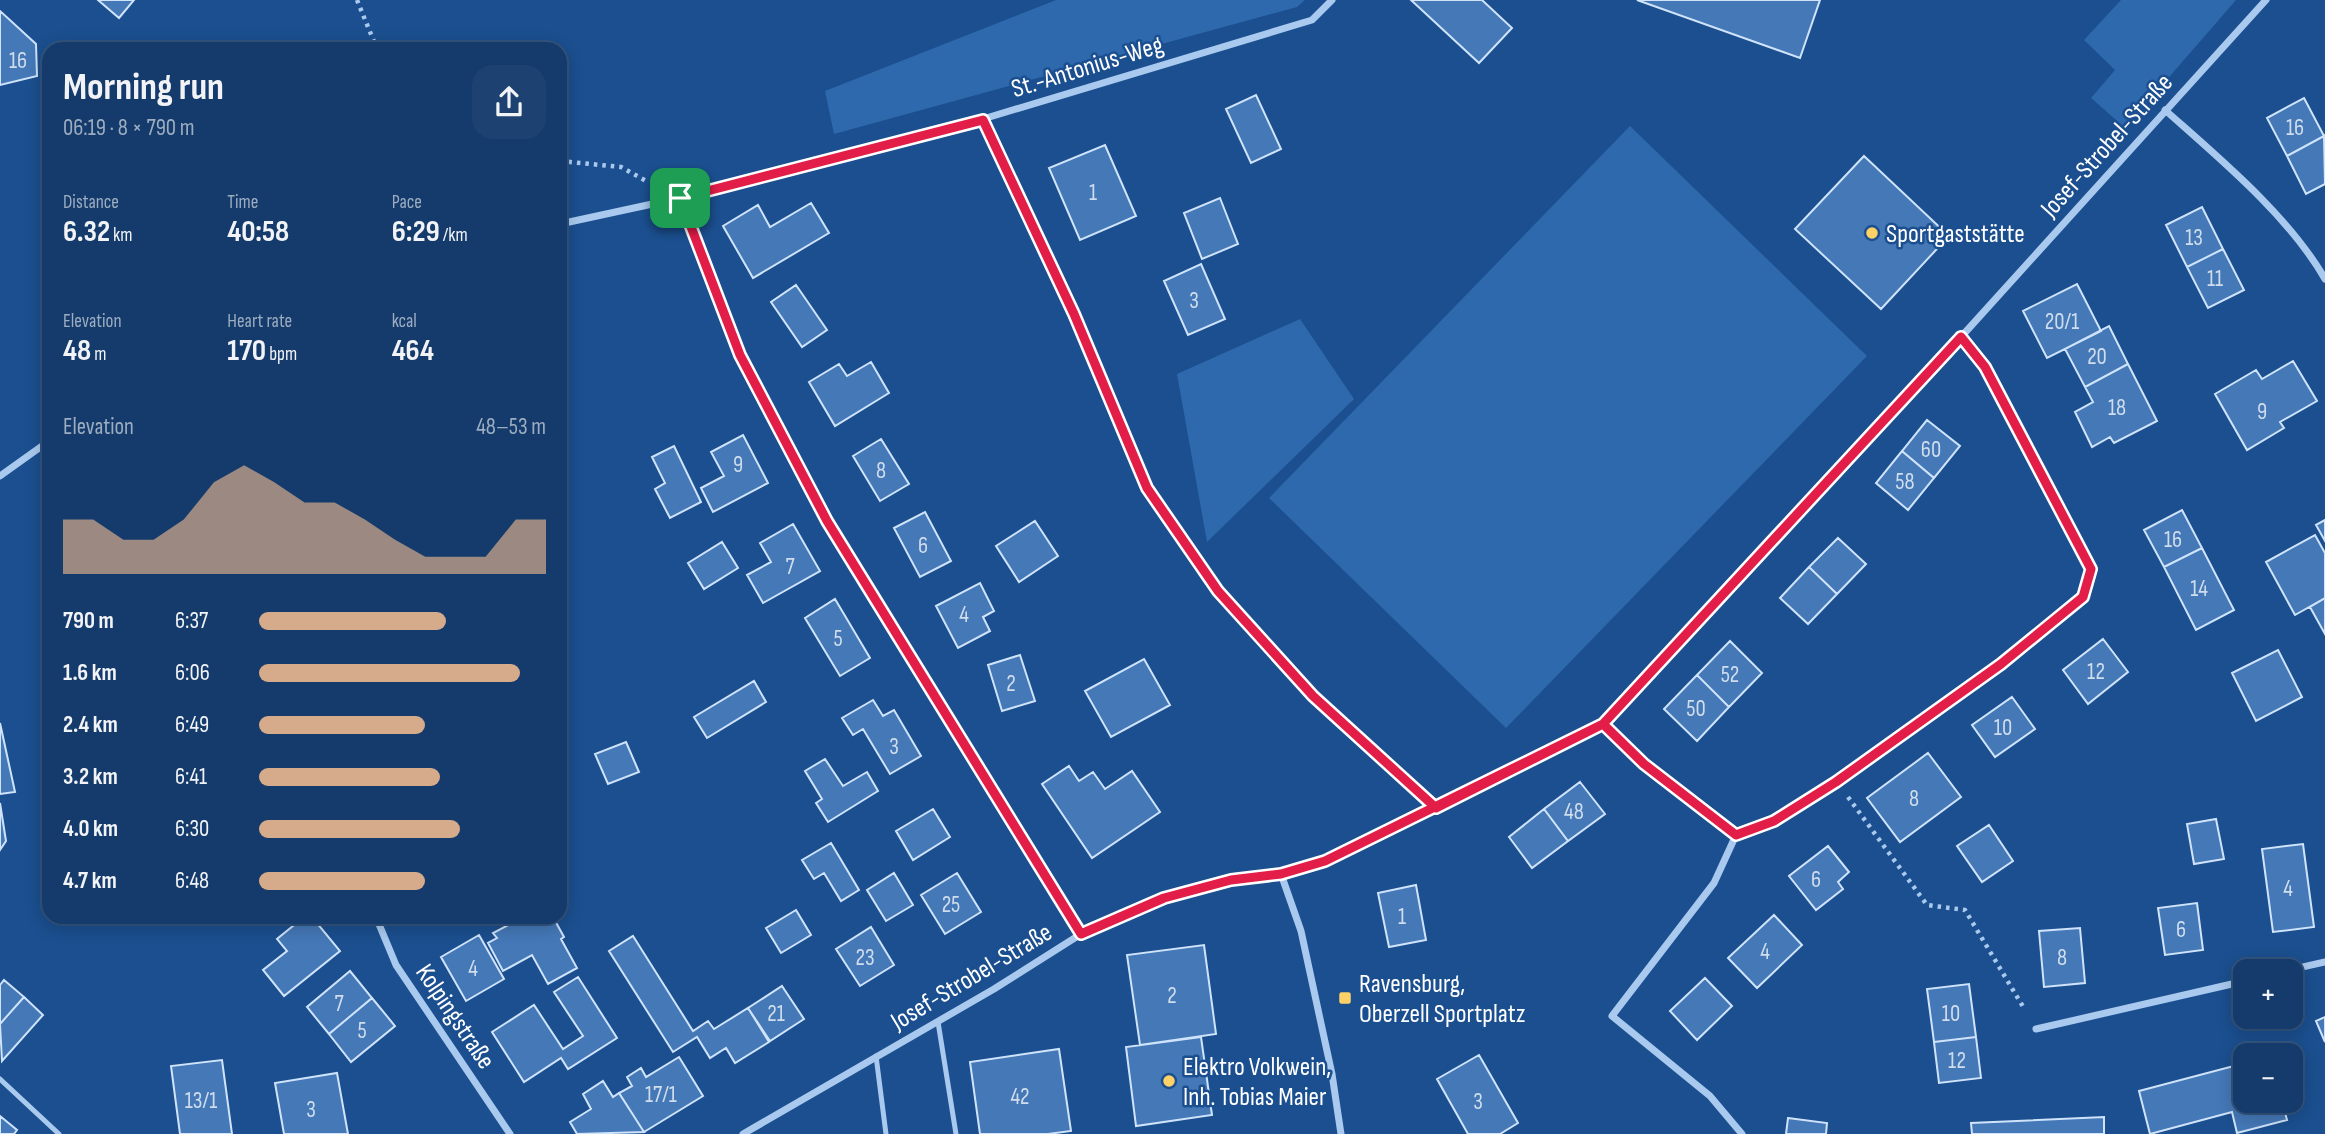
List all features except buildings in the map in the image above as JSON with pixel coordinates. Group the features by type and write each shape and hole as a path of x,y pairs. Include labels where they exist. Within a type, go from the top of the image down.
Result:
{"street":[{"name":"St.-Antonius-Weg","path":"567,222 680,198 983,120 1312,20 1332,0"},
{"name":"Josef-Strobel-Straße","path":"743,1134 994,989 1081,934 1164,898 1231,880 1281,874 1325,861 1603,724 1961,337 2266,0"},
{"path":"2165,110 2280,219 2316,263 2325,279"},
{"path":"983,120 1074,314"},
{"path":"680,198 740,355 827,521 1081,934"},
{"path":"1742,1134 1710,1096 1612,1016 1713,883 1736,835 1774,821 1836,782 2001,664 2083,597 2091,569 1985,367 1961,337"},
{"path":"0,476 42,446"},
{"path":"1603,724 1644,764 1736,835"},
{"path":"1281,874 1307,955 1332,1074 1341,1134"},
{"name":"Kolpingstraße","path":"379,924 396,965 510,1134"},
{"path":"2303,967 2325,962"},
{"path":"2036,1029 2233,984"}],"lane":[{"path":"938,1022 956,1134"},
{"path":"876,1056 886,1134"},
{"path":"0,1079 59,1134"}],"path":[{"path":"357,0 374,42"},
{"path":"567,162 621,167 680,198"},
{"path":"1074,314 1147,488 1218,591 1313,696 1436,808"},
{"path":"1836,782 1927,905 1965,910 2036,1029"}],"shaded area":[{"path":"1056,0 1305,0 1297,7 834,134 825,91"},
{"path":"2121,0 2236,0 2125,128 2091,98 2115,70 2084,40"},
{"path":"1630,126 1867,356 1506,728 1269,498"},
{"path":"1300,319 1354,399 1207,542 1177,374"}],"place":[{"name":"Sportgaststätte","path":"1872,233"},
{"name":"Ravensburg, Oberzell Sportplatz","path":"1345,998"},
{"name":"Elektro Volkwein, Inh. Tobias Maier","path":"1169,1081"}],"route":[{"path":"680,198 740,355 827,521 1081,934 1164,898 1231,880 1281,874 1325,861 1436,808 1603,724 1644,764 1736,835 1774,821 1836,782 2001,664 2083,597 2091,569 1985,367 1961,337 1603,724 1520,766 1436,808 1313,696 1218,591 1147,488 1074,314 983,120 680,198"}]}
